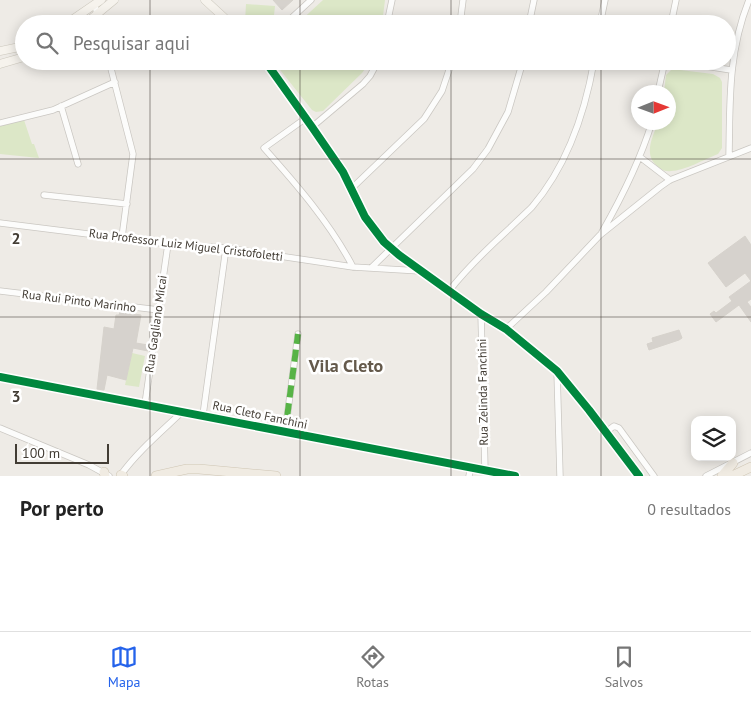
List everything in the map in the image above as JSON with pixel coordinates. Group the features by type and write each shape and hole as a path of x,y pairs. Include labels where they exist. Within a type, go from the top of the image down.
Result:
{"main road":[{"path":"722,476 733,463"},
{"path":"732,476 751,467"},
{"path":"156,476 187,469 199,469 276,476"}],"street":[{"path":"97,15 114,0"},
{"path":"205,0 221,15"},
{"path":"295,15 311,0"},
{"path":"389,15 392,0"},
{"path":"461,15 462,0"},
{"path":"532,15 534,0"},
{"path":"602,15 605,0"},
{"path":"674,15 676,0"},
{"path":"736,46 742,18 749,0"},
{"path":"97,15 98,2"},
{"path":"79,15 98,2"},
{"path":"0,51 15,48"},
{"path":"0,64 15,60"},
{"path":"112,70 133,154 122,238"},
{"path":"271,70 343,172 366,217 391,248 481,314 506,329 557,371 639,476"},
{"path":"312,127 363,84 373,70"},
{"path":"351,189 424,119 442,91 449,70"},
{"path":"371,268 473,169 488,149 508,112 520,70"},
{"path":"448,290 463,272 532,207 547,186 564,157 578,126 593,70"},
{"path":"660,85 663,70"},
{"path":"729,156 731,70"},
{"path":"0,123 53,110 115,82"},
{"path":"61,106 78,164"},
{"path":"306,118 264,148 302,191 340,242 353,267"},
{"path":"600,236 640,157 649,130"},
{"path":"506,329 546,292 600,236 670,180 751,148"},
{"path":"640,157 670,180"},
{"path":"44,195 127,204"},
{"path":"616,207 618,213 624,216"},
{"name":"Rua Professor Luiz Miguel Cristofoletti","path":"0,223 168,244 226,248 353,267 422,271"},
{"name":"Rua Gagliano Micai","path":"145,404 168,244"},
{"path":"203,415 226,248"},
{"name":"Rua Rui Pinto Marinho","path":"0,291 159,310"},
{"name":"Rua Zelinda Fanchini","path":"481,314 485,470"},
{"path":"285,433 298,334"},
{"path":"557,371 560,476"},
{"name":"Rua Cleto Fanchini","path":"0,377 516,476"},
{"path":"0,428 113,474 183,411"},
{"path":"606,432 614,426 618,428 654,476"},
{"path":"706,476 751,453"},
{"path":"470,476 471,467"}],"green space":[{"path":"323,0 385,0 383,15 307,15"},
{"path":"246,4 275,6 274,15 245,15"},
{"path":"280,70 364,70 323,111 316,112 312,110"},
{"path":"671,70 713,74 720,78 722,82 722,148 718,154 682,169 669,171 663,170 653,161 650,145 655,130 676,130 676,85 665,85 666,75"},
{"path":"24,120 39,158 0,154 0,126"},
{"path":"132,353 145,356 139,387 125,385"}],"building":[{"path":"273,0 293,0 282,10"},
{"path":"745,236 751,245 751,281 745,273 726,287 708,263"},
{"path":"751,281 751,299 747,302 751,307 751,322 739,305 716,322 710,314 714,311 716,313 732,301 729,297"},
{"path":"120,312 141,315 136,343 148,345 148,351 133,348 126,380 107,375 104,390 97,389 104,327 114,329 116,315 119,315"},
{"path":"679,330 682,338 679,340 649,350 647,344 653,342 652,338"}],"marked path":[{"path":"285,433 298,334"}],"cycle path":[{"path":"271,70 343,172 365,217 384,242 481,314 506,329 557,371 639,476"},
{"path":"0,377 515,476"}],"district":[{"name":"Vila Cleto","path":"346,366"}]}
